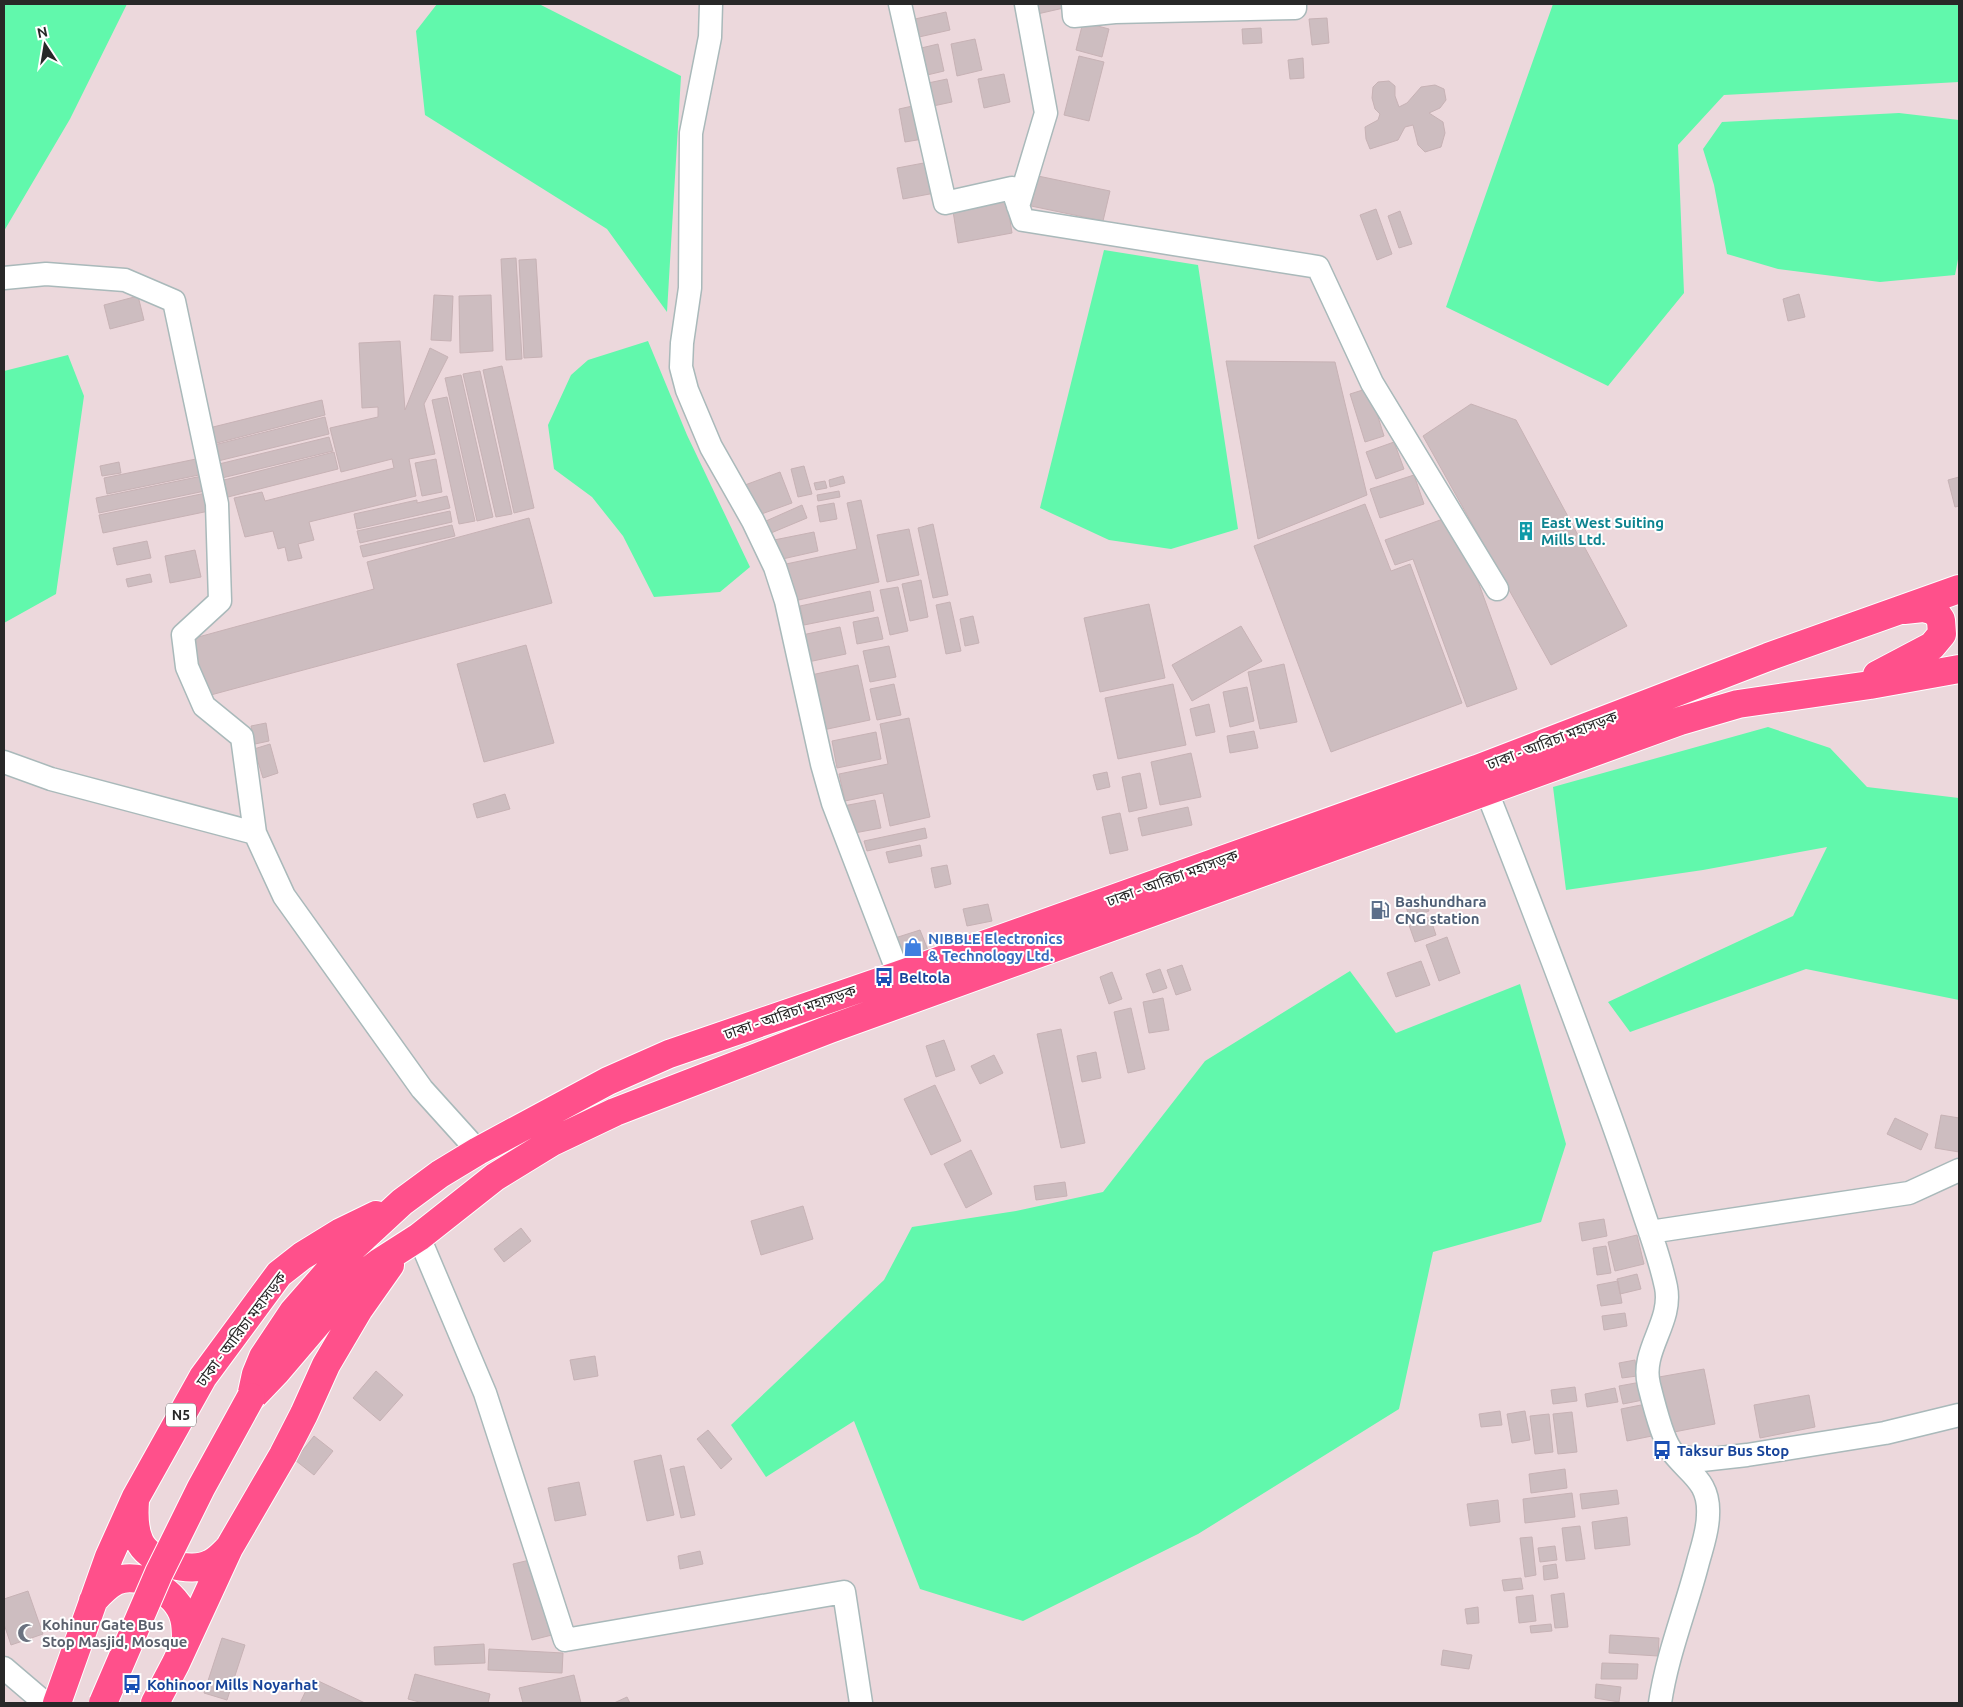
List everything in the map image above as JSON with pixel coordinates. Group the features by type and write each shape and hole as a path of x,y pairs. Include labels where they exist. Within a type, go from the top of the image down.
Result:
{"highway":[{"name":"ঢাকা - আরিচা মহাসড়ক","path":"57,1703 92,1601 136,1496 203,1377 279,1274 302,1256 341,1232 402,1202 478,1151 608,1081 670,1054 900,975 1477,769 1768,657 1959,589"},
{"path":"1848,688 1896,666 1932,646 1942,634 1941,620 1935,611 1923,608 1898,611"},
{"name":"N5","path":"103,1703 200,1488 251,1397 277,1371 352,1283 380,1262 412,1242 495,1177 552,1142 615,1112 830,1029 1680,721 1730,706 1959,669"},
{"name":"ঢাকা - আরিচা মহাসড়ক","path":"251,1397 256,1374 263,1358 293,1312 336,1263 402,1202"},
{"path":"155,1703 229,1548 283,1455 326,1365 359,1308 386,1270 412,1242"},
{"path":"136,1496 134,1517 139,1541 147,1552 163,1561 182,1567 196,1568 211,1564 229,1548"},
{"path":"92,1601 117,1580 131,1578 151,1583 166,1591 176,1601 184,1618 186,1641"}],"street":[{"path":"711,4 710,37 692,133 690,288 682,343 681,367 687,390 711,447 753,521 775,567 786,601 822,764 833,803 900,975"},
{"path":"900,4 945,203 1012,188 1023,220 1318,267 1372,383 1427,477 1497,589"},
{"path":"1018,206 1046,113 1026,4"},
{"path":"1073,4 1074,16 1115,12 1295,8 1295,4"},
{"path":"4,278 46,274 125,280 174,302 217,504 220,601 183,635 187,667 204,706 242,737 255,833 284,896 422,1090 478,1151"},
{"path":"4,762 51,779 255,833"},
{"path":"1487,792 1547,943 1625,1154 1650,1232 1666,1288 1667,1302 1663,1323 1649,1356 1647,1368 1648,1383 1670,1449 1701,1482 1707,1497 1706,1532 1690,1594 1668,1666 1660,1703"},
{"path":"1650,1232 1909,1193 1959,1170"},
{"path":"412,1242 485,1394 565,1640 844,1592 861,1703"},
{"path":"1677,1456 1702,1460 1747,1455 1885,1433 1959,1415"},
{"path":"4,1668 45,1703"}],"shaded area":[{"path":"4,4 127,4 70,119 4,231"},
{"path":"437,4 539,4 681,76 667,312 607,229 425,115 416,31"},
{"path":"1553,4 1959,4 1959,82 1724,95 1678,145 1684,293 1608,386 1446,307"},
{"path":"1899,113 1959,120 1959,254 1955,275 1880,282 1778,269 1727,254 1714,185 1703,149 1722,122"},
{"path":"1104,250 1198,265 1238,529 1171,549 1109,540 1040,508"},
{"path":"648,341 687,435 750,567 720,592 654,597 623,536 592,497 554,469 548,425 571,375 588,360"},
{"path":"68,355 84,396 56,594 4,623 4,371"},
{"path":"1768,727 1830,748 1867,787 1959,798 1959,1000 1806,969 1630,1032 1608,1002 1793,916 1827,847 1703,870 1566,890 1553,787"},
{"path":"1350,971 1396,1033 1520,984 1566,1144 1541,1222 1433,1252 1399,1409 1198,1534 1023,1621 920,1589 854,1421 766,1477 731,1425 884,1280 912,1227 1016,1211 1103,1192 1205,1061"}],"building":[{"path":"1030,4 1068,4 1068,7 1033,15"},
{"path":"946,12 950,30 919,37 915,19"},
{"path":"1327,18 1329,43 1312,45 1309,19"},
{"path":"1083,22 1109,29 1102,57 1076,50"},
{"path":"1261,28 1262,43 1243,44 1242,29"},
{"path":"975,39 982,70 957,76 951,44"},
{"path":"938,44 944,71 923,76 917,49"},
{"path":"1079,56 1104,62 1089,121 1064,115"},
{"path":"1303,58 1304,78 1290,79 1288,60"},
{"path":"1004,74 1010,102 984,108 978,79"},
{"path":"947,79 952,102 933,106 928,83"},
{"path":"1389,81 1395,86 1395,96 1399,107 1407,103 1421,87 1435,85 1444,89 1446,100 1440,108 1429,113 1443,122 1445,133 1441,147 1425,152 1418,145 1413,125 1405,127 1398,140 1370,149 1366,139 1365,127 1378,120 1380,114 1375,109 1372,98 1373,87 1378,82"},
{"path":"917,105 923,139 905,142 899,109"},
{"path":"929,162 935,193 903,199 897,168"},
{"path":"1038,176 1110,191 1103,221 1031,206"},
{"path":"1007,201 1012,233 958,243 953,211"},
{"path":"1376,209 1392,254 1377,260 1360,215"},
{"path":"1400,211 1412,244 1399,248 1388,216"},
{"path":"516,258 522,359 506,360 501,259"},
{"path":"536,259 542,357 524,358 519,260"},
{"path":"1799,294 1805,317 1788,321 1783,299"},
{"path":"434,295 453,296 451,341 431,340"},
{"path":"491,295 493,351 460,353 459,296"},
{"path":"138,296 144,320 110,329 104,305"},
{"path":"400,341 405,410 430,348 448,357 424,404 435,454 409,459 416,496 309,522 314,540 298,544 302,558 288,561 285,547 278,549 273,531 245,537 234,498 262,492 265,501 394,468 392,459 341,472 330,428 378,417 378,407 362,408 359,343"},
{"path":"1226,361 1335,362 1367,495 1258,539"},
{"path":"502,366 534,508 514,513 483,370"},
{"path":"480,371 512,514 496,517 463,374"},
{"path":"461,375 493,517 477,521 445,378"},
{"path":"1369,388 1384,436 1365,442 1350,394"},
{"path":"447,397 475,521 459,524 432,400"},
{"path":"322,400 325,415 213,444 209,428"},
{"name":"East West Suiting Mills Ltd.","path":"1471,404 1516,420 1627,626 1551,665 1423,436"},
{"path":"325,417 329,434 218,461 214,445"},
{"path":"329,437 333,451 222,478 219,464"},
{"path":"1394,442 1404,469 1376,479 1366,452"},
{"path":"334,452 338,469 228,497 224,480"},
{"path":"196,459 199,475 107,494 104,478"},
{"path":"436,459 442,492 422,496 415,463"},
{"path":"119,462 121,473 102,476 100,466"},
{"path":"804,466 812,494 798,497 791,469"},
{"path":"780,472 792,503 756,516 745,485"},
{"path":"1414,475 1424,504 1380,518 1370,489"},
{"path":"202,476 205,491 99,513 96,498"},
{"path":"843,476 845,483 830,487 829,480"},
{"path":"1959,477 1959,506 1955,507 1948,480"},
{"path":"825,481 827,488 816,490 814,483"},
{"path":"839,491 840,497 818,501 817,495"},
{"path":"206,493 209,511 103,533 99,515"},
{"path":"447,496 450,508 357,529 354,514 417,500 417,503"},
{"path":"861,500 879,582 794,601 786,564 857,549 847,503"},
{"path":"834,503 837,519 820,522 817,506"},
{"path":"1365,504 1391,571 1410,564 1462,703 1331,752 1254,546"},
{"path":"802,505 807,518 771,533 766,521"},
{"path":"450,511 452,522 360,543 357,531"},
{"path":"1454,515 1517,689 1467,707 1413,559 1395,565 1385,540"},
{"path":"529,518 552,603 207,696 191,639 374,589 367,562"},
{"path":"933,524 948,595 933,598 918,528"},
{"path":"452,525 455,536 363,557 360,546"},
{"path":"909,529 919,575 887,582 877,535"},
{"path":"814,532 818,551 778,560 774,540"},
{"path":"147,541 151,558 117,565 113,548"},
{"path":"195,550 201,577 170,583 165,556"},
{"path":"150,574 152,582 128,587 126,579"},
{"path":"921,580 928,617 910,621 902,584"},
{"path":"898,587 908,631 890,635 880,590"},
{"path":"870,591 874,611 804,625 800,606"},
{"path":"950,602 961,651 946,654 936,605"},
{"path":"1149,604 1165,678 1100,692 1084,618"},
{"path":"973,616 979,643 965,646 960,619"},
{"path":"878,617 883,639 857,644 853,622"},
{"path":"1241,626 1262,661 1192,701 1172,665"},
{"path":"840,627 846,654 808,662 802,635"},
{"path":"526,645 554,743 484,762 457,664"},
{"path":"889,646 896,677 870,682 863,651"},
{"path":"1284,664 1297,722 1260,729 1248,672"},
{"path":"858,665 870,720 823,730 811,675"},
{"path":"894,684 901,715 877,720 870,689"},
{"path":"1173,684 1186,745 1118,759 1105,698"},
{"path":"1247,687 1254,721 1230,727 1223,692"},
{"path":"1209,704 1215,732 1196,736 1190,709"},
{"path":"909,718 930,817 890,826 883,793 845,801 839,774 888,764 880,724"},
{"path":"266,723 269,741 255,744 251,726"},
{"path":"1254,731 1258,748 1230,753 1227,736"},
{"path":"876,732 881,759 837,768 832,741"},
{"path":"270,744 278,773 263,778 254,749"},
{"path":"1191,753 1201,797 1160,805 1151,762"},
{"path":"1107,772 1110,787 1097,790 1093,775"},
{"path":"1140,773 1147,808 1129,812 1122,777"},
{"path":"505,794 510,809 477,818 473,804"},
{"path":"875,800 881,828 849,834 843,806"},
{"path":"1188,807 1192,825 1142,836 1138,818"},
{"path":"1120,813 1128,850 1110,854 1102,817"},
{"path":"925,828 927,838 867,851 864,841"},
{"path":"920,845 922,856 889,863 886,852"},
{"path":"947,865 951,884 935,888 931,868"},
{"path":"1423,896 1429,911 1410,918 1404,902"},
{"path":"988,904 992,921 967,926 963,909"},
{"path":"1430,917 1436,935 1415,942 1409,925"},
{"name":"NIBBLE Electronics & Technology Ltd.","path":"920,930 930,955 905,963 895,938"},
{"path":"1447,937 1460,973 1439,981 1426,945"},
{"path":"1421,961 1430,985 1396,997 1387,973"},
{"path":"1182,965 1191,990 1176,995 1167,970"},
{"path":"1160,969 1167,988 1153,993 1146,974"},
{"path":"1112,972 1122,999 1109,1004 1100,977"},
{"path":"1163,998 1169,1030 1149,1033 1143,1002"},
{"path":"1131,1008 1145,1069 1128,1073 1114,1012"},
{"path":"1061,1029 1085,1143 1061,1148 1037,1034"},
{"path":"944,1040 955,1070 936,1077 926,1046"},
{"path":"1096,1052 1101,1078 1082,1082 1077,1056"},
{"path":"994,1055 1003,1073 980,1084 971,1066"},
{"path":"935,1085 961,1141 931,1155 904,1099"},
{"path":"1941,1115 1959,1118 1959,1152 1935,1148"},
{"path":"1895,1118 1928,1134 1921,1150 1887,1134"},
{"path":"971,1150 992,1194 966,1208 944,1164"},
{"path":"1065,1182 1067,1196 1036,1200 1034,1186"},
{"path":"803,1206 813,1239 761,1255 751,1221"},
{"path":"1604,1219 1607,1236 1582,1241 1579,1223"},
{"path":"521,1228 531,1241 504,1262 494,1249"},
{"path":"1637,1235 1644,1264 1615,1271 1608,1242"},
{"path":"1606,1246 1611,1273 1597,1275 1593,1248"},
{"path":"1637,1274 1641,1289 1620,1294 1617,1279"},
{"path":"1618,1281 1622,1303 1601,1306 1597,1285"},
{"path":"1625,1313 1627,1326 1604,1330 1602,1316"},
{"path":"595,1356 598,1376 574,1380 570,1360"},
{"path":"1635,1360 1637,1376 1622,1378 1619,1363"},
{"path":"1704,1369 1715,1424 1669,1433 1659,1377"},
{"path":"376,1371 403,1395 380,1421 353,1398"},
{"path":"1641,1382 1643,1400 1623,1404 1619,1386"},
{"path":"1575,1387 1577,1401 1553,1404 1551,1390"},
{"path":"1615,1388 1618,1402 1587,1407 1585,1394"},
{"path":"1809,1395 1815,1427 1760,1438 1754,1405"},
{"path":"1646,1404 1652,1436 1627,1441 1621,1409"},
{"path":"1500,1411 1502,1425 1481,1427 1479,1414"},
{"path":"1525,1411 1530,1440 1512,1443 1507,1414"},
{"path":"1572,1412 1577,1452 1558,1454 1553,1414"},
{"path":"1549,1414 1553,1452 1535,1454 1530,1416"},
{"path":"708,1430 732,1459 721,1469 697,1439"},
{"path":"314,1436 333,1451 314,1475 295,1460"},
{"path":"661,1455 674,1515 647,1521 634,1461"},
{"path":"684,1466 695,1515 681,1518 670,1469"},
{"path":"1565,1469 1567,1488 1531,1493 1529,1474"},
{"path":"579,1482 586,1515 555,1521 548,1488"},
{"path":"1617,1490 1619,1504 1582,1509 1580,1494"},
{"path":"1572,1493 1575,1517 1525,1523 1523,1499"},
{"path":"1498,1500 1500,1522 1470,1526 1467,1504"},
{"path":"1627,1517 1630,1545 1595,1549 1592,1522"},
{"path":"1580,1526 1585,1559 1566,1561 1562,1528"},
{"path":"1532,1537 1536,1575 1525,1577 1520,1538"},
{"path":"1555,1546 1557,1560 1540,1562 1538,1548"},
{"path":"700,1551 703,1564 680,1569 678,1556"},
{"path":"538,1558 556,1634 532,1640 513,1564"},
{"path":"1556,1564 1558,1578 1544,1580 1543,1566"},
{"path":"1521,1578 1523,1589 1504,1591 1502,1580"},
{"path":"28,1591 43,1634 11,1645 4,1624 4,1599"},
{"path":"1564,1593 1568,1627 1555,1628 1551,1595"},
{"path":"1533,1595 1536,1621 1519,1623 1516,1597"},
{"path":"1478,1607 1479,1623 1467,1624 1465,1609"},
{"path":"1551,1624 1552,1631 1531,1633 1530,1626"},
{"path":"1610,1635 1659,1638 1658,1656 1609,1653"},
{"path":"222,1638 245,1645 227,1700 204,1693"},
{"path":"484,1644 485,1663 435,1665 434,1647"},
{"path":"489,1649 563,1653 562,1673 488,1670"},
{"path":"1443,1650 1472,1655 1469,1669 1441,1665"},
{"path":"1602,1663 1638,1664 1637,1679 1601,1679"},
{"path":"415,1674 490,1694 488,1703 423,1703 408,1699"},
{"path":"574,1675 581,1703 523,1703 519,1688"},
{"path":"312,1678 365,1703 300,1703"},
{"path":"1596,1684 1621,1687 1619,1702 1595,1698"},
{"path":"627,1697 630,1703 614,1703"}],"place":[{"name":"East West Suiting Mills Ltd.","path":"1526,531"},
{"name":"Bashundhara CNG station","path":"1380,910"},
{"name":"NIBBLE Electronics & Technology Ltd.","path":"913,947"},
{"name":"Beltola","path":"884,977"},
{"name":"Taksur Bus Stop","path":"1662,1450"},
{"name":"Kohinur Gate Bus Stop Masjid, Mosque","path":"27,1633"},
{"name":"Kohinoor Mills Noyarhat","path":"132,1684"}]}
